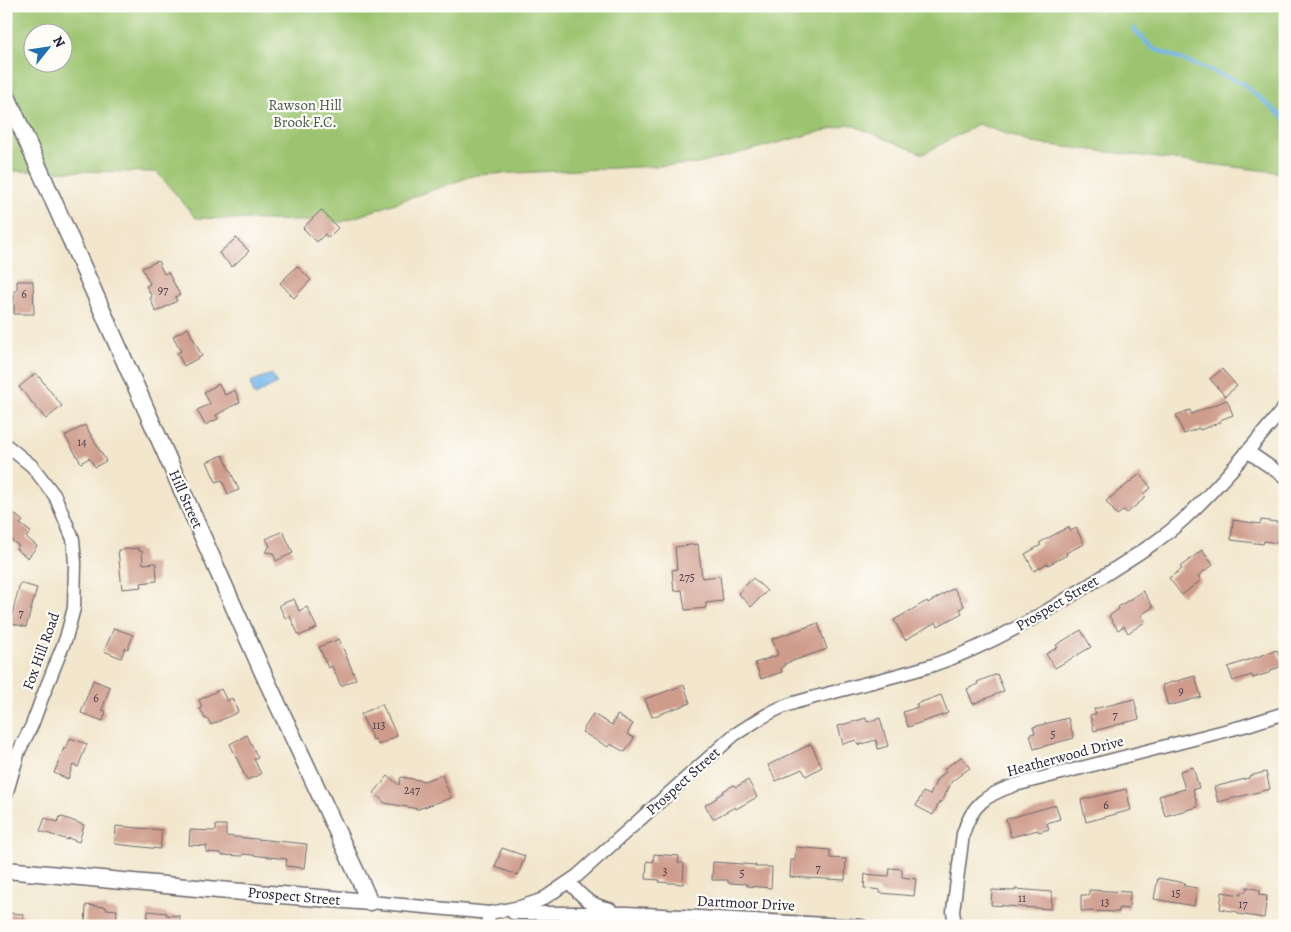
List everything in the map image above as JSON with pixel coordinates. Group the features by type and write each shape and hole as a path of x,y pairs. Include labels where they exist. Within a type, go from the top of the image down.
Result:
{"street":[{"name":"Hill Street","path":"6,94 264,676 370,902"},
{"name":"Prospect Street","path":"6,870 370,902 488,920 541,900 569,882 734,735 781,708 932,665 972,650 1045,612 1130,559 1182,521 1214,490 1285,407"},
{"name":"Fox Hill Road","path":"6,445 32,466 55,496 73,539 76,563 74,608 66,638 20,752 6,794"},
{"path":"1247,451 1285,477"},
{"name":"Heatherwood Drive","path":"955,926 954,911 962,834 966,822 974,809 990,795 1015,785 1244,726 1285,713"},
{"name":"Dartmoor Drive","path":"569,882 582,896 593,904 650,920 862,926"},
{"path":"549,896 570,913"},
{"name":"Dartmoor Drive","path":"488,920 570,913 627,913"}],"green space":[{"name":"Rawson Hill Brook F.C.","path":"6,6 1285,6 1285,173 1032,143 978,124 923,154 849,124 698,164 475,175 342,222 196,218 157,172 6,171"}],"water":[{"path":"272,374 277,384 258,393 257,396 253,394 252,381"}],"building":[{"path":"321,210 338,228 328,238 325,234 317,242 303,228"},
{"path":"236,238 249,251 232,267 219,253"},
{"path":"158,261 164,274 168,272 180,295 175,297 177,301 156,312 150,298 152,297 146,286 150,284 142,268"},
{"path":"297,266 311,280 294,298 280,283"},
{"path":"17,281 33,281 34,314 14,314 14,291 17,291"},
{"path":"188,328 202,356 184,366 177,353 181,351 173,336"},
{"path":"1222,369 1237,386 1225,396 1210,379"},
{"path":"36,373 62,406 46,419 19,387"},
{"path":"219,384 225,395 235,390 240,402 216,415 218,419 205,425 197,410 210,404 204,392"},
{"path":"1227,400 1233,415 1220,420 1221,422 1184,434 1176,415 1190,410 1191,414"},
{"path":"85,425 106,461 95,467 89,458 81,463 65,436"},
{"path":"223,455 239,490 228,494 222,480 216,482 207,462"},
{"path":"1140,474 1151,488 1143,494 1146,497 1127,513 1124,510 1117,515 1106,501"},
{"path":"13,513 23,521 20,524 31,532 26,537 37,546 28,558 16,549 19,546 6,536 6,521"},
{"path":"1233,520 1260,524 1261,520 1285,523 1284,544 1264,541 1263,544 1231,540"},
{"path":"1068,527 1071,531 1076,528 1084,544 1066,553 1067,555 1034,571 1025,554 1041,545 1039,543"},
{"path":"283,531 293,553 276,561 273,553 265,552 270,546 266,539"},
{"path":"698,544 702,578 720,576 723,601 706,603 706,608 685,610 682,590 674,591 672,570 677,569 675,547"},
{"path":"139,548 139,551 142,551 143,564 156,563 157,581 141,583 142,587 122,589 118,550"},
{"path":"1202,550 1213,565 1198,576 1201,580 1182,595 1169,578 1182,569 1180,567"},
{"path":"753,578 767,591 751,607 738,593"},
{"path":"20,583 37,588 26,627 10,623"},
{"path":"954,588 964,606 960,609 962,613 938,626 936,622 905,640 894,620"},
{"path":"1143,591 1153,607 1141,615 1145,622 1128,633 1124,626 1118,630 1109,616 1119,609 1118,607"},
{"path":"294,599 299,611 307,607 317,628 299,636 290,616 285,618 279,605"},
{"path":"818,623 827,649 784,664 785,666 781,668 782,672 761,679 755,663 778,655 772,639"},
{"path":"114,628 133,635 128,649 125,648 121,658 104,651"},
{"path":"1081,630 1091,647 1055,668 1046,654 1058,647 1056,645"},
{"path":"339,639 356,679 341,686 332,666 328,668 319,647"},
{"path":"1277,650 1283,666 1253,678 1252,675 1233,681 1228,667"},
{"path":"997,674 1004,691 973,704 967,689 978,684 977,682"},
{"path":"1195,676 1201,697 1168,706 1162,685"},
{"path":"93,680 110,687 102,710 106,711 103,721 81,713"},
{"path":"684,685 690,703 652,717 645,699"},
{"path":"221,689 227,701 232,698 238,712 211,725 207,718 205,719 199,700"},
{"path":"941,695 948,713 908,727 903,712 918,707 916,704"},
{"path":"1134,699 1139,719 1094,731 1090,715 1096,714 1094,709"},
{"path":"382,704 397,736 378,745 375,739 373,740 361,714"},
{"path":"593,714 612,725 617,715 633,724 627,734 634,738 625,752 610,744 608,747 582,732"},
{"path":"866,718 867,722 880,718 888,746 878,749 876,740 858,745 856,740 843,744 838,726"},
{"path":"1068,718 1074,738 1034,749 1030,734 1035,733 1033,727"},
{"path":"247,735 258,758 254,759 261,774 247,780 230,744"},
{"path":"70,738 87,744 78,767 73,765 68,779 54,773"},
{"path":"811,744 822,767 806,776 802,769 776,781 768,765"},
{"path":"961,757 970,768 952,781 942,802 940,801 933,815 916,806 923,792 930,795 937,779 946,772 944,769"},
{"path":"1193,767 1199,788 1193,789 1198,807 1165,816 1159,796 1185,789 1180,771"},
{"path":"1266,772 1270,789 1218,802 1214,787"},
{"path":"442,775 451,798 418,809 385,803 374,793 388,776 399,785 401,777 424,781"},
{"path":"748,780 757,797 713,819 705,805 717,798 723,791 734,785 736,787"},
{"path":"1126,789 1131,810 1086,822 1081,800"},
{"path":"1056,805 1060,819 1047,823 1049,829 1011,837 1006,819"},
{"path":"60,816 84,825 79,842 40,831 45,818 58,822"},
{"path":"216,825 226,825 226,836 307,844 304,868 286,866 287,859 243,854 243,856 221,855 221,853 206,852 207,846 189,845 190,830 216,831"},
{"path":"116,826 162,830 160,849 115,844"},
{"path":"796,847 830,850 830,858 846,859 845,880 790,877 791,860 795,860"},
{"path":"502,848 525,856 518,875 495,867"},
{"path":"654,854 679,856 678,863 684,863 683,884 646,879 647,861 653,862"},
{"path":"713,862 772,867 771,888 728,883 728,880 712,880"},
{"path":"890,868 902,869 902,877 916,879 914,896 880,893 880,890 864,888 865,874 889,876"},
{"path":"1158,878 1185,883 1184,886 1197,888 1194,906 1154,899"},
{"path":"1247,887 1260,890 1259,895 1267,896 1264,918 1220,909 1222,892 1241,895 1241,892 1246,892"},
{"path":"1015,889 1052,892 1051,909 991,905 992,890 1015,891"},
{"path":"1089,890 1130,892 1129,909 1119,908 1119,912 1081,911 1081,895 1089,895"},
{"path":"86,905 117,910 116,926 85,926"},
{"path":"148,911 180,916 179,926 147,926"},
{"path":"6,913 23,914 22,926 6,926"}],"waterway":[{"path":"1134,29 1152,48 1242,83 1285,119"}]}
